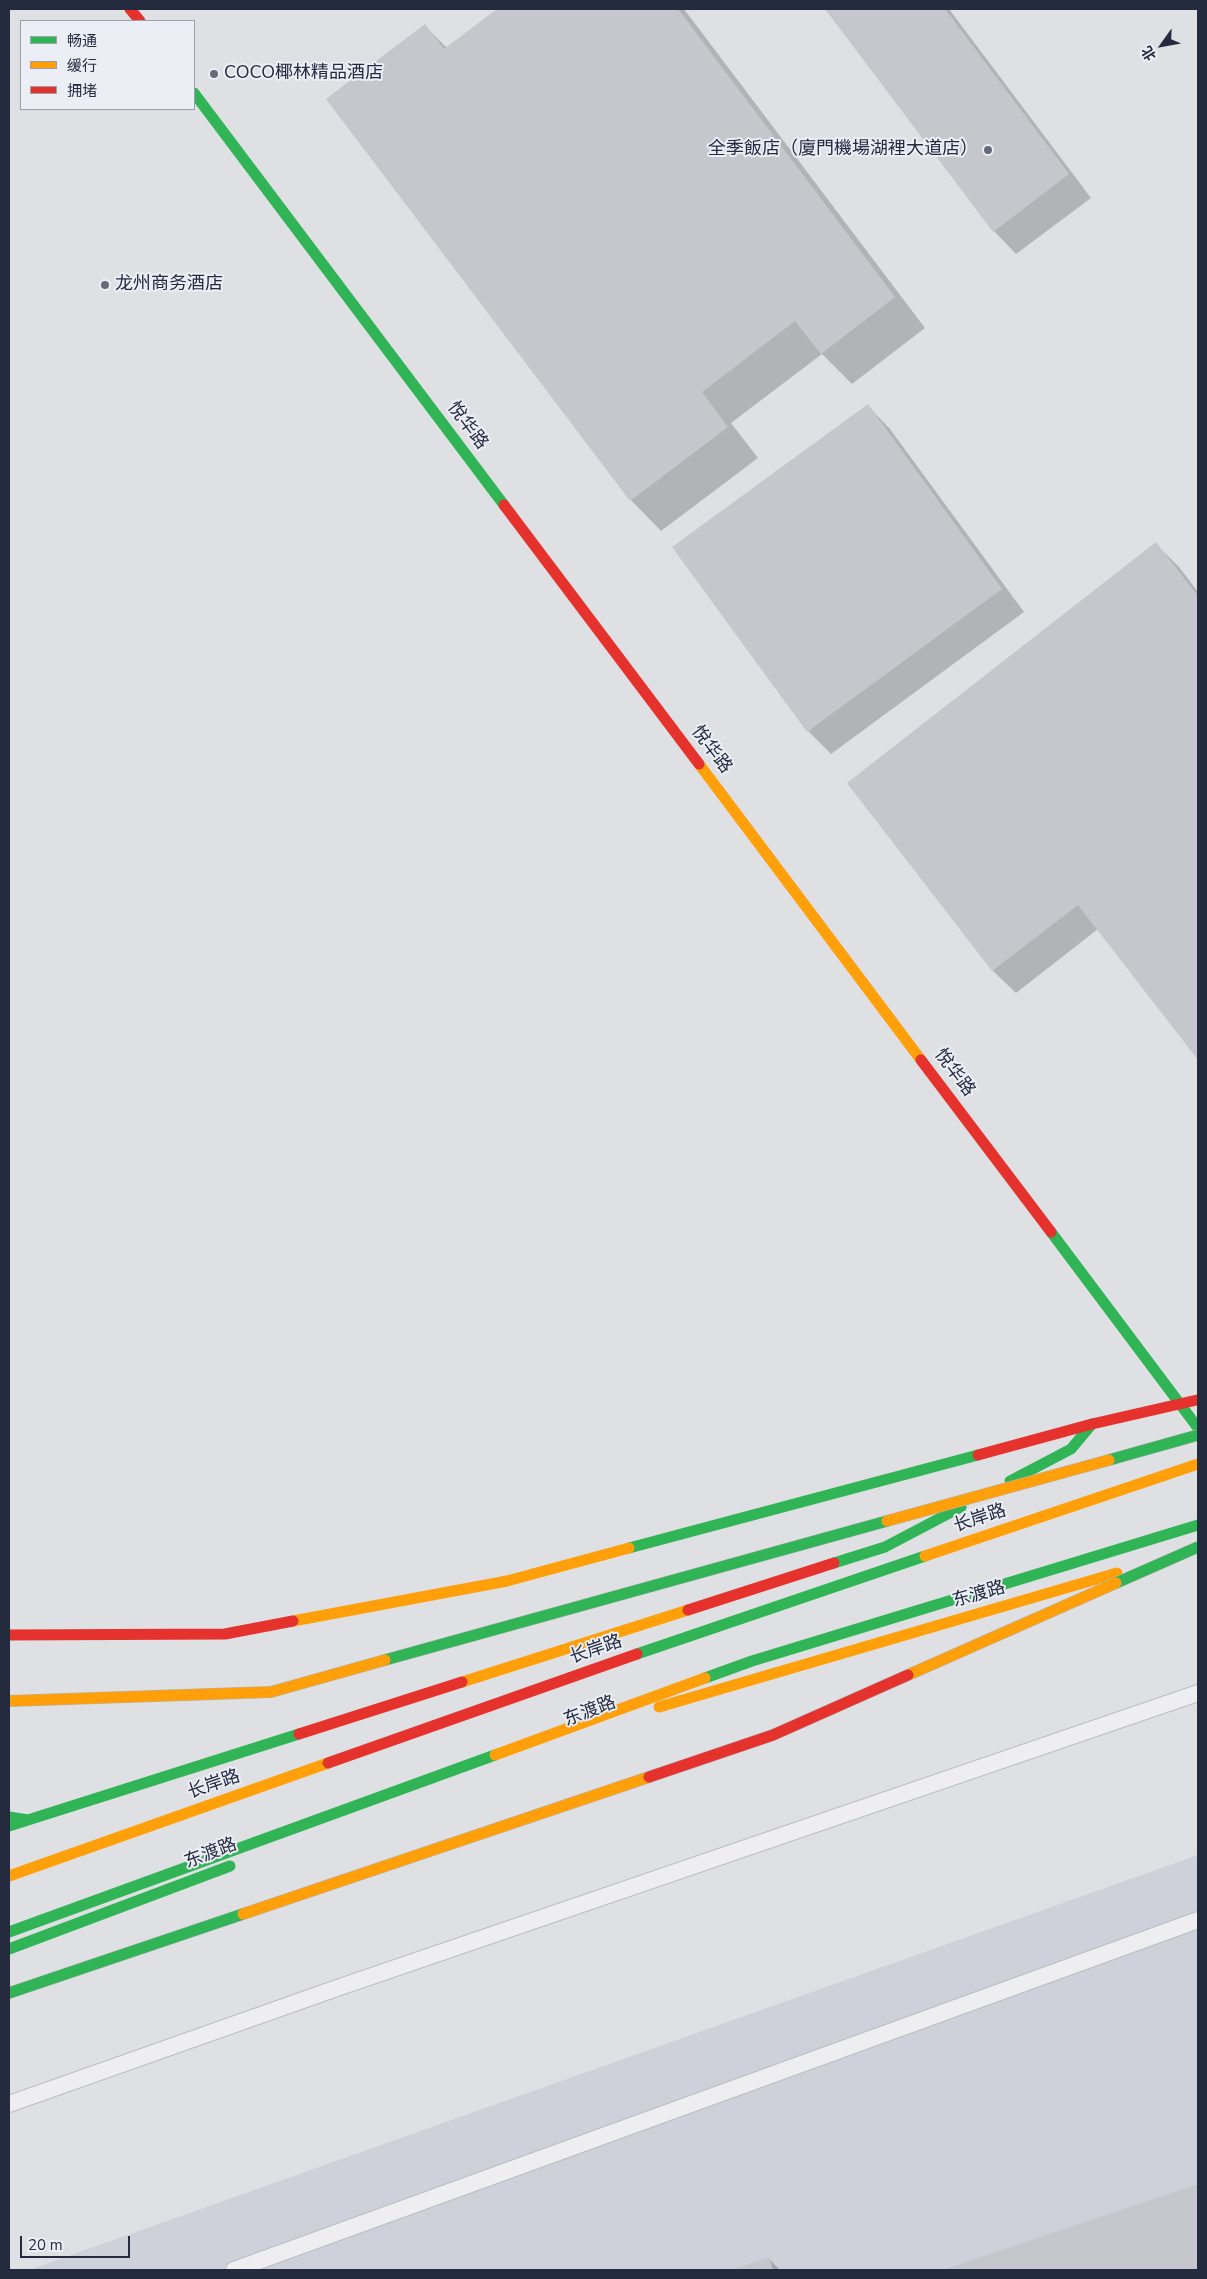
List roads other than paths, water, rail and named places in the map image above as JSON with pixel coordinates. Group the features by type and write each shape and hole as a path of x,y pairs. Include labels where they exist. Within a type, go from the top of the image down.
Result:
{"main road":[{"path":"130,9 139,20"},
{"name":"悅华路","path":"195,94 1182,1404 1198,1428"},
{"path":"9,1635 225,1634 507,1581 1092,1424 1198,1400"},
{"path":"9,1826 885,1547 1071,1449 1092,1424"},
{"path":"9,1701 271,1692 1198,1435"},
{"name":"长岸路","path":"9,1876 737,1619 1198,1464"},
{"path":"9,1932 752,1661 1198,1525"},
{"path":"9,1993 773,1735 1198,1548"},
{"name":"东渡路","path":"360,1817 629,1716 1198,1548"},
{"path":"9,1817 28,1820"},
{"name":"东渡路","path":"9,1949 240,1862"}],"lane":[{"path":"9,2104 340,1986 1198,1693"},
{"path":"234,2270 1198,1920"}],"place":[{"name":"COCO椰林精品酒店","path":"214,74"},
{"name":"全季飯店（廈門機場湖裡大道店）","path":"988,150"},
{"name":"龙州商务酒店","path":"105,285"}]}
